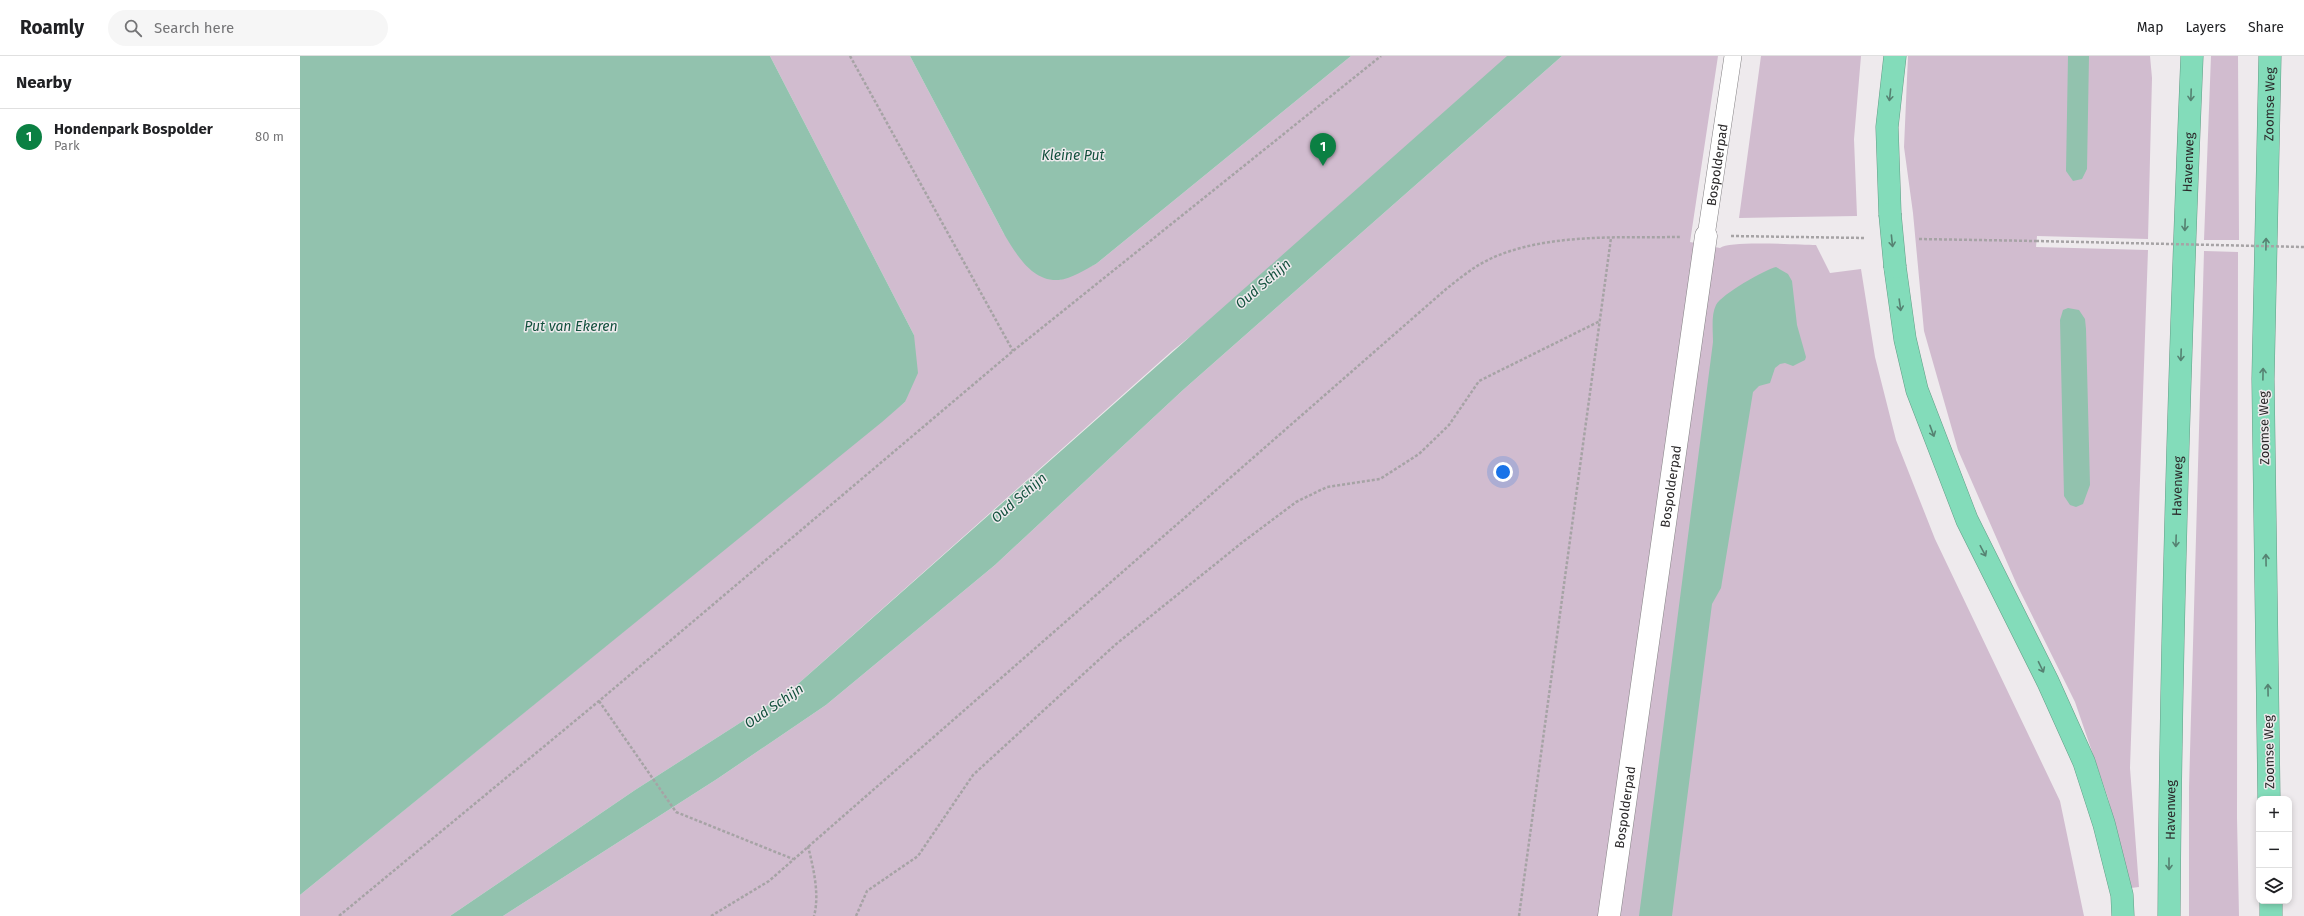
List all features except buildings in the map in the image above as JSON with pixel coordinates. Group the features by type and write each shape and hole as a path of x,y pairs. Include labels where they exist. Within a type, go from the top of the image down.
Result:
{"highway":[{"path":"1895,56 1887,127 1890,214 1895,267 1905,338 1917,390 1967,520 2048,682 2084,762 2104,824 2122,895 2123,916"},
{"name":"Havenweg","path":"2169,916 2170,726 2192,56"},
{"name":"Zoomse Weg","path":"2269,796 2263,379 2270,56"},
{"path":"2271,904 2271,916"}],"street":[{"name":"Bospolderpad","path":"1609,916 1706,236"}],"lane":[{"name":"Bospolderpad","path":"1706,236 1732,56"}],"path":[{"path":"850,56 1013,351"},
{"path":"339,916 599,701 1013,351 1381,56"},
{"path":"711,916 769,882 793,859 1445,290 1477,266 1508,252 1552,242 1611,238 1706,236"},
{"path":"1520,916 1611,238"},
{"path":"2036,241 2304,247"},
{"path":"856,916 867,891 918,856 973,775 1115,645 1244,540 1296,502 1328,488 1380,479 1419,454 1449,425 1479,381 1600,321"},
{"path":"599,701 676,812 793,859"},
{"path":"808,846 813,866 817,906 814,916"}],"shaded area":[{"path":"770,56 910,56 1004,234 1059,280 1096,264 1351,56 1541,56 1172,351 790,691 635,790 450,916 300,916 300,895 905,402 914,335"},
{"path":"1562,56 1718,56 1690,242 1720,248 1737,244 1816,245 1830,273 1861,269 1875,357 1896,440 1935,539 2060,801 2084,916 503,916 717,779 826,705 995,565 1183,390"},
{"path":"1761,56 1861,56 1854,139 1857,216 1739,218"},
{"path":"1908,56 2150,56 2152,78 2148,239 2037,236 2036,247 2148,250 2130,768 2139,887 2131,888 2108,798 2075,702 2017,585 1958,450 1924,331 1913,213 1904,147"},
{"path":"2211,56 2238,56 2239,240 2204,240"},
{"path":"2204,251 2238,252 2237,818 2239,916 2189,916 2189,788"}],"water":[{"name":"Put van Ekeren","path":"300,56 770,56 914,335 918,373 905,402 882,422 300,895"},
{"name":"Kleine Put","path":"910,56 1351,56 1096,264 1073,276 1059,280 1049,279 1033,272 1014,250 1004,234"},
{"name":"Oud Schijn","path":"1507,56 1562,56 1183,390 995,565 826,705 717,779 503,916 450,916 635,790 790,691"},
{"path":"2068,56 2089,56 2087,169 2082,179 2073,181 2066,171"},
{"path":"1776,267 1788,274 1792,281 1797,325 1806,357 1805,360 1793,366 1785,363 1780,364 1775,368 1770,383 1759,386 1753,392 1721,588 1712,604 1672,916 1639,916 1713,342 1713,313 1720,300 1734,289 1753,277"},
{"path":"2068,308 2079,310 2085,319 2086,329 2090,485 2083,504 2076,507 2070,505 2064,496 2060,320 2063,310"}],"place":[{"name":"Hondenpark Bospolder","path":"1323,166"}]}
